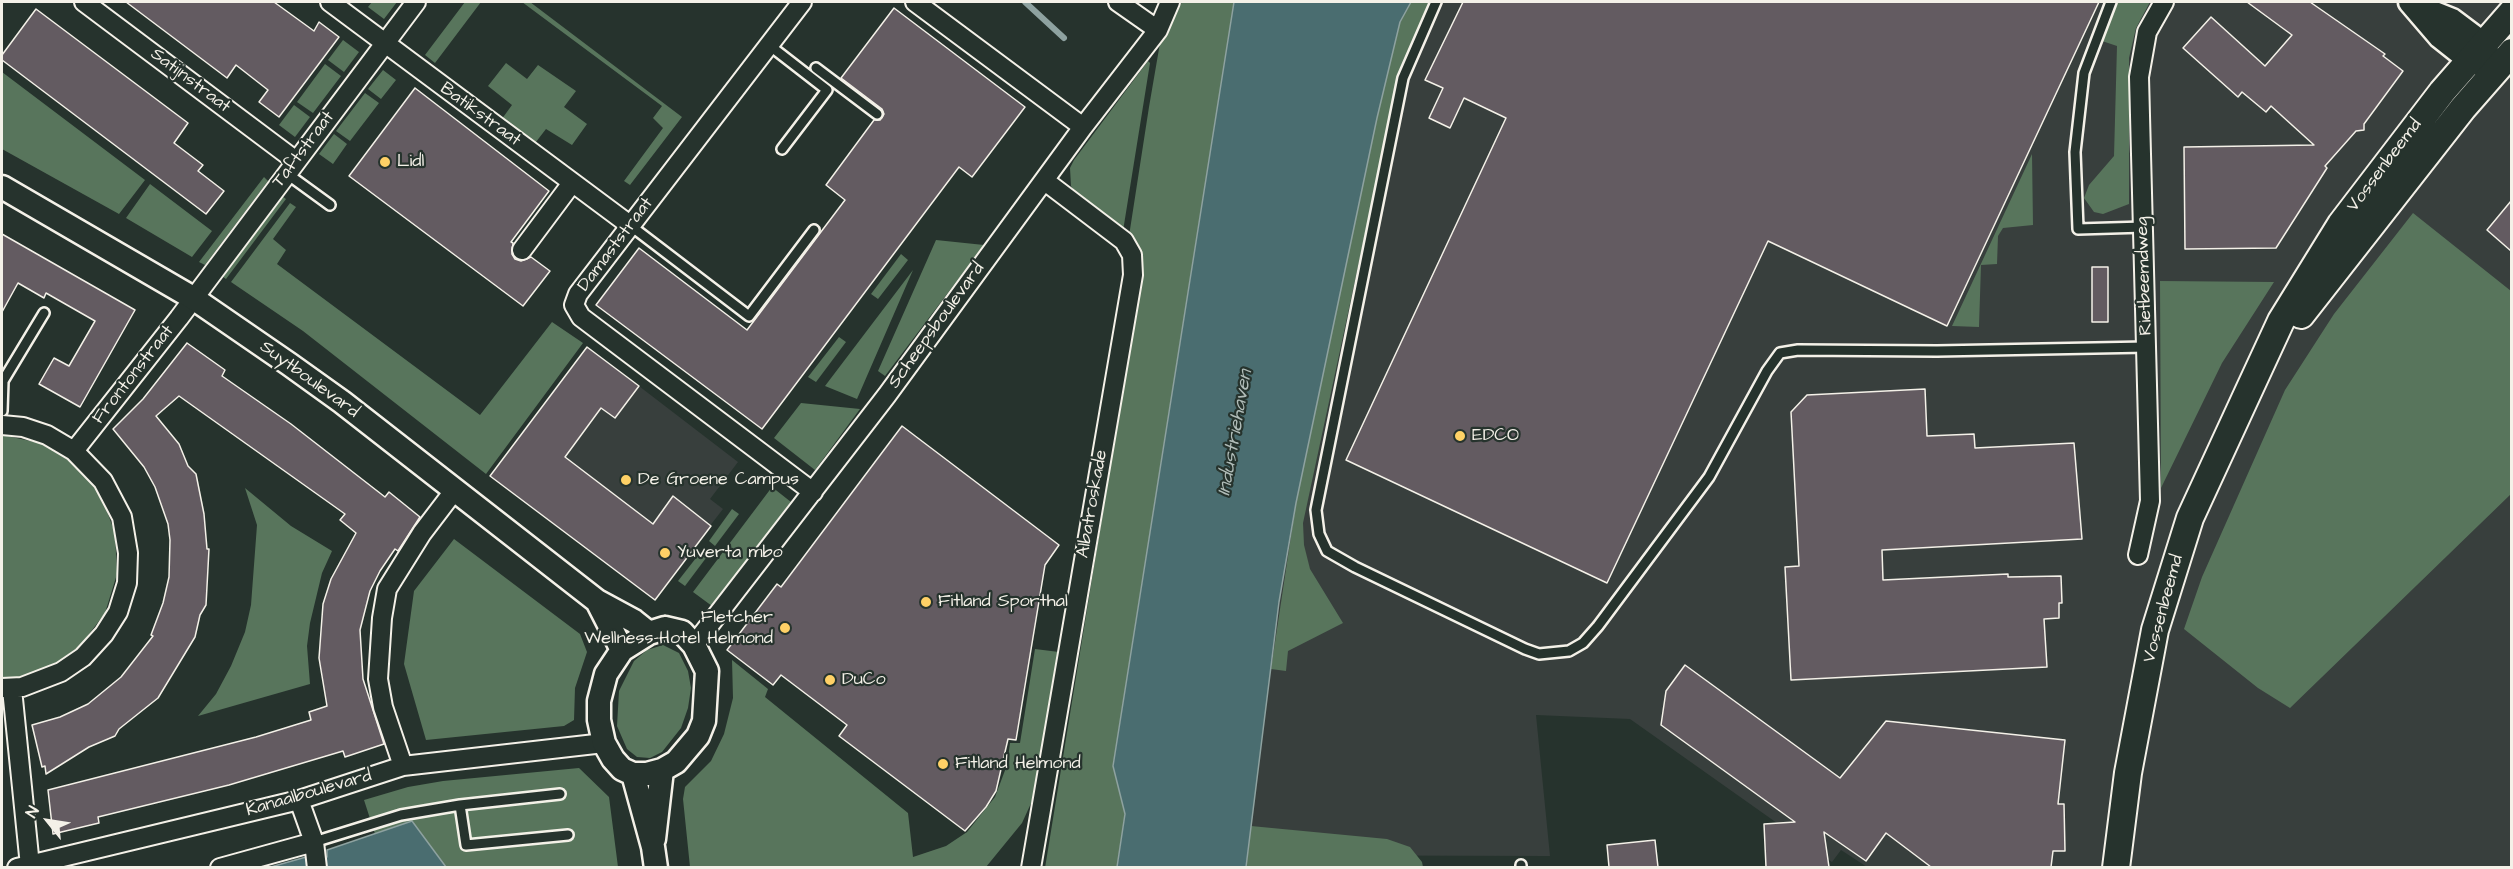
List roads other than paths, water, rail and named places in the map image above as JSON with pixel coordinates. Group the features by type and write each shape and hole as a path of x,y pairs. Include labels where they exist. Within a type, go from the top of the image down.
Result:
{"main road":[{"name":"Vossenbeemd","path":"2116,867 2140,703 2156,630 2172,573 2190,518 2281,321 2341,224 2511,12"},
{"name":"Vossenbeemd","path":"2262,365 2375,218 2504,61"}],"street":[{"name":"Satijnstraat","path":"84,2 291,167"},
{"name":"Batikstraat","path":"330,2 631,226"},
{"name":"Taftstraat","path":"193,298 416,2"},
{"name":"Damaststraat","path":"801,2 578,294 574,305 580,317 813,492"},
{"path":"915,2 1083,127"},
{"path":"1118,2 1158,30"},
{"name":"Scheepsboulevard","path":"694,645 813,492 1083,127 1158,30 1170,2"},
{"name":"Rietbeemdweg","path":"2138,555 2150,501 2139,77 2147,32 2164,2"},
{"path":"2412,4 2452,20 2477,52 2504,61"},
{"name":"Albatroskade","path":"1031,867 1133,275 1132,255 1124,241 1045,181"},
{"path":"522,250 572,183"},
{"name":"Suytboulevard","path":"2,187 193,298 342,402 454,492 597,601 634,621 649,633"},
{"name":"Frontonstraat","path":"74,451 193,298"},
{"path":"2,425 23,427 74,451 103,481 122,518 128,553 127,583 118,612 104,634 82,657 61,672 39,682 7,689 24,867"},
{"path":"403,766 383,707 378,679 382,618 387,589 411,549 454,492"},
{"name":"Suytboulevard","path":"597,601 622,650"},
{"path":"665,628 682,632 694,645 706,671 704,721 688,750 676,762 662,770 647,774 633,774 622,769 604,743 599,720 599,700 606,674 622,650 649,633 665,628"},
{"name":"Kanaalboulevard","path":"24,867 298,800 403,766 604,743"},
{"path":"655,857 662,770"},
{"path":"633,774 655,857"},
{"path":"220,867 316,856 298,800"}],"lane":[{"path":"1436,2 1403,78 1316,510 1319,534 1328,551 1355,567 1525,649 1539,654 1569,651 1583,643 1605,617 1709,477 1767,371 1780,353 1798,350 1937,351 2147,346"},
{"path":"2111,2 2084,73 2075,152 2078,229 2144,227"},
{"path":"769,45 827,90 782,149"},
{"path":"816,68 877,114"},
{"path":"291,167 330,205"},
{"path":"631,226 749,316 814,230"},
{"path":"2,411 3,381 44,313"},
{"path":"316,856 401,815 460,805 560,794"},
{"path":"460,805 466,844 568,835"}],"water":[{"name":"Industriehaven","path":"1234,2 1411,2 1400,22 1377,118 1296,503 1279,602 1246,867 1117,867 1125,814 1113,766"},
{"path":"412,821 446,867 267,868 306,857 306,859 327,857 327,850"}],"waterway":[{"path":"1025,2 1064,38"}],"place":[{"name":"Lidl","path":"385,162"},
{"name":"EDCO","path":"1460,436"},
{"name":"De Groene Campus","path":"626,480"},
{"name":"Yuverta mbo","path":"665,553"},
{"name":"Fitland Sporthal","path":"926,602"},
{"name":"Fletcher Wellness-Hotel Helmond","path":"785,628"},
{"name":"DuCo","path":"830,680"},
{"name":"Fitland Helmond","path":"943,764"}]}
